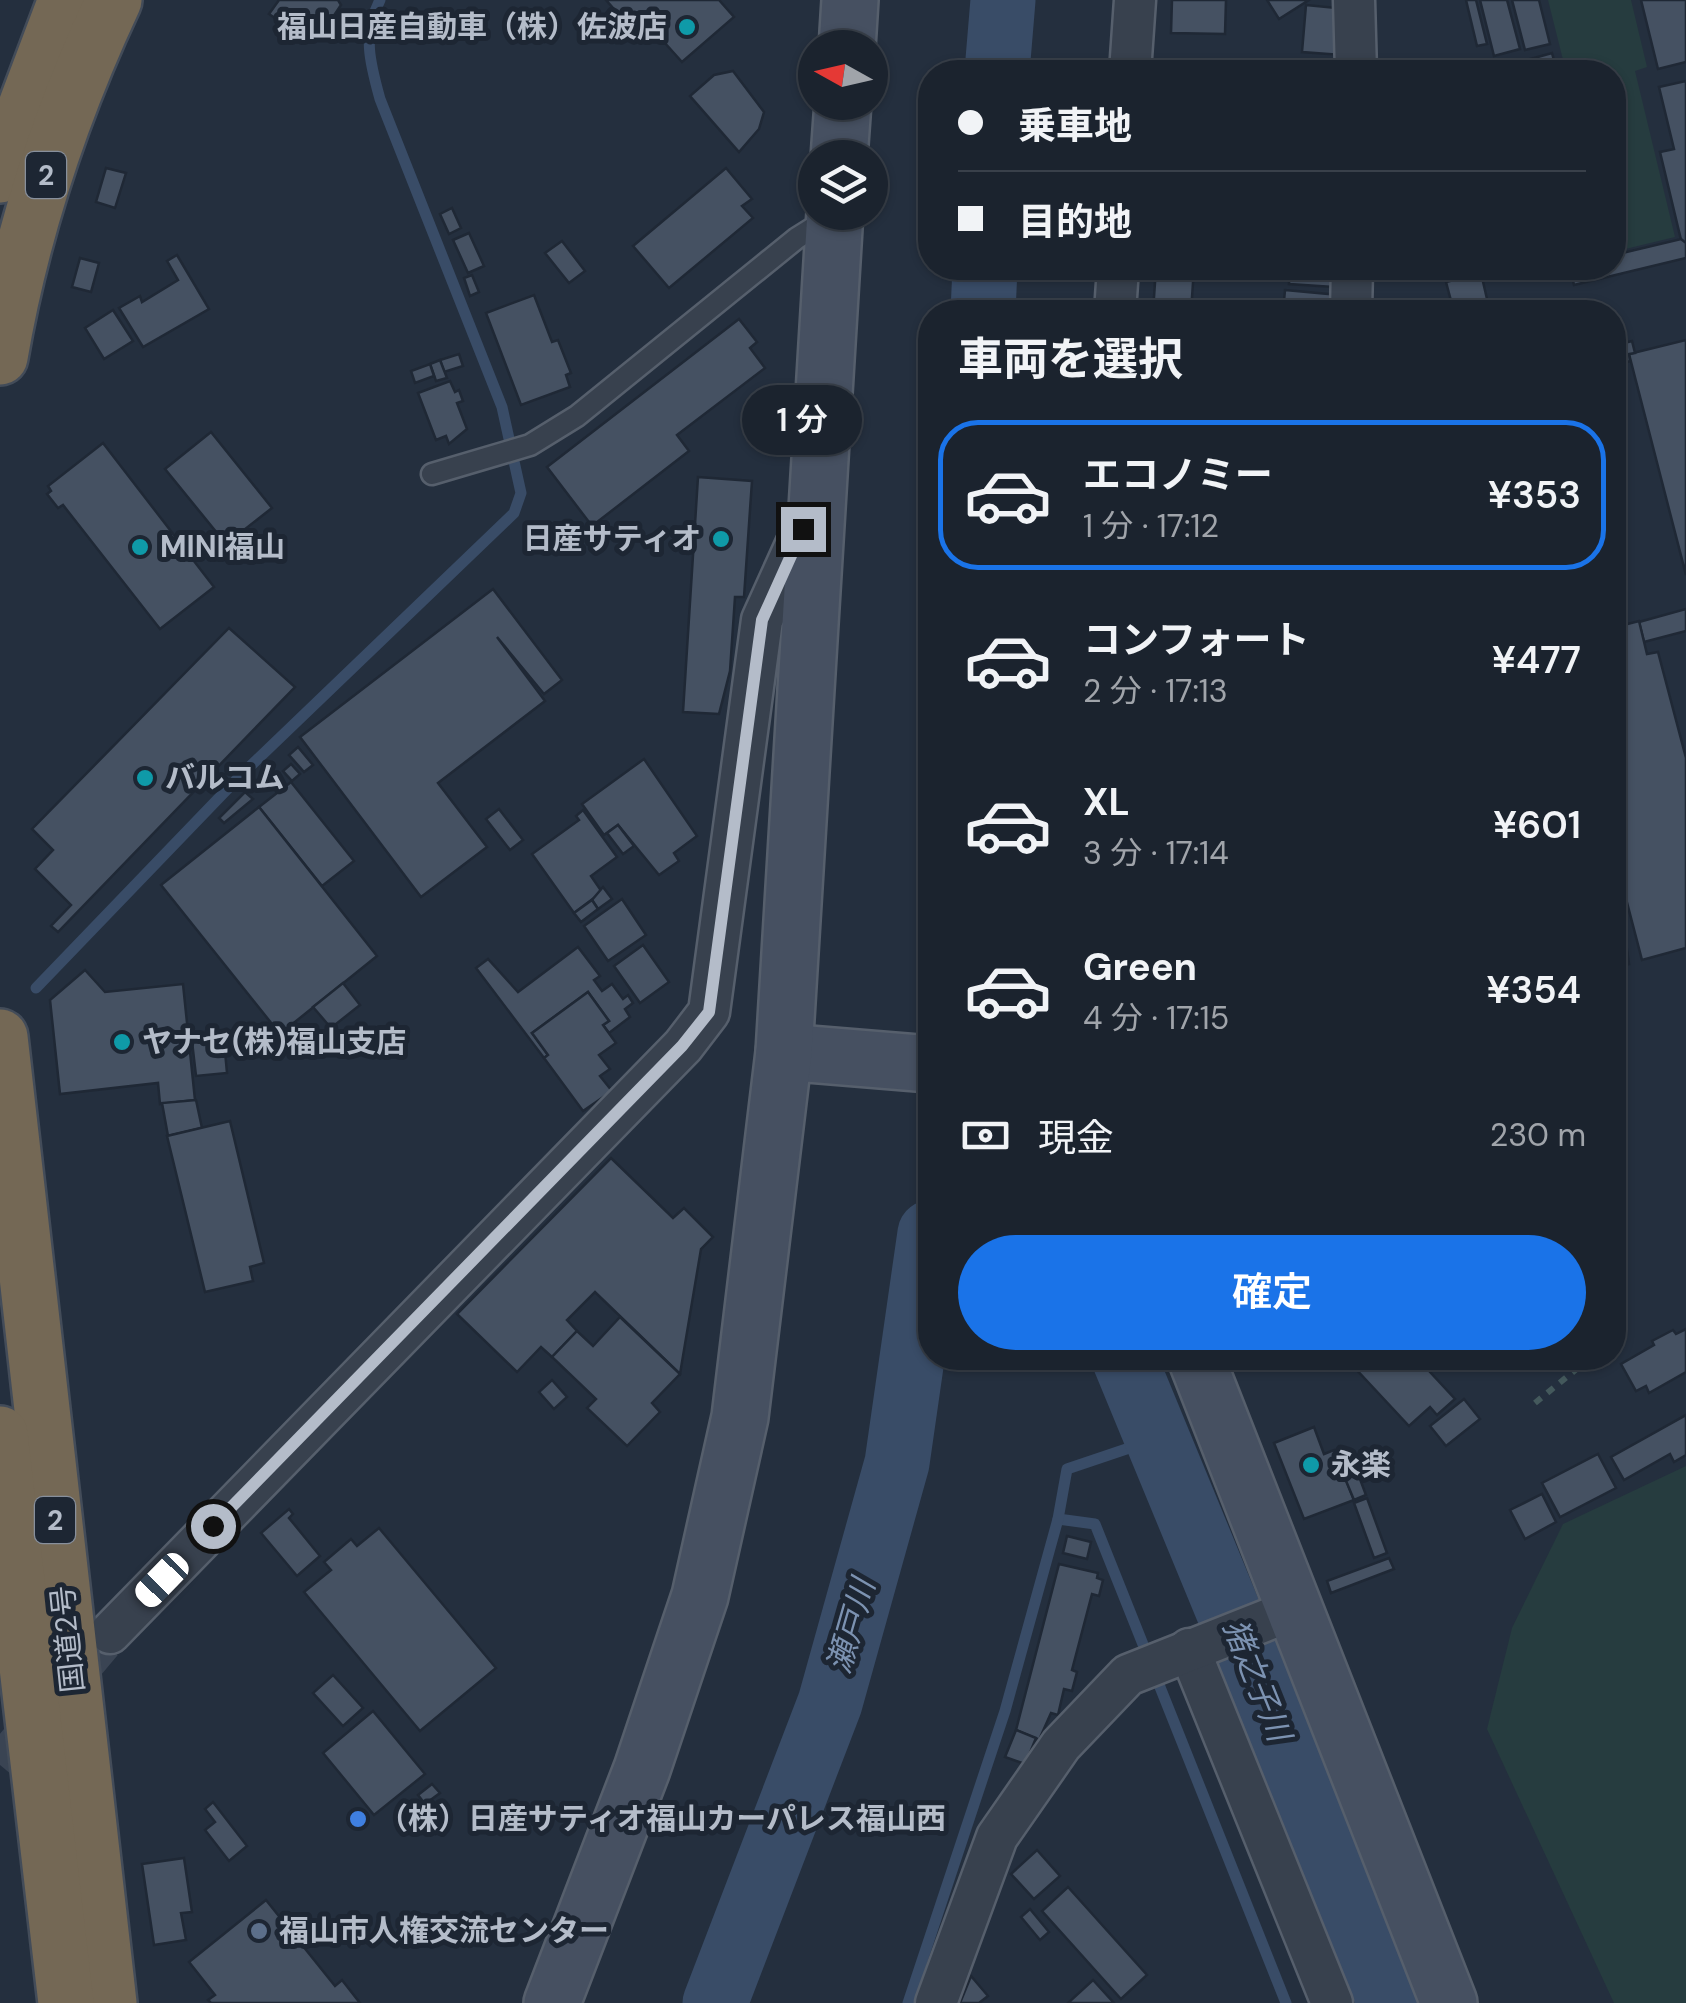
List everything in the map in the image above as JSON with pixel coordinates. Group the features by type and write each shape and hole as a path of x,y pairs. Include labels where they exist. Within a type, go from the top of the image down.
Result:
{"highway":[{"name":"2","path":"0,175 66,0"},
{"name":"2","path":"0,357 12,290 54,148 114,0"},
{"name":"国道2号","path":"0,1037 110,2003"},
{"name":"国道2号","path":"0,1434 66,2003"}],"street":[{"path":"848,30 850,0"},
{"path":"1131,60 1135,0"},
{"path":"1354,0 1356,60"},
{"path":"552,2003 642,1769 700,1596 722,1510 799,1053 817,499 834,230"},
{"path":"110,1633 682,1046 709,1012 762,620 817,499"},
{"path":"799,1053 918,1063"},
{"path":"1200,1370 1281,1614 1449,2003"},
{"path":"936,2003 998,1837 1061,1745 1128,1675 1281,1614"},
{"path":"1188,1649 1332,2003"}],"lane":[{"path":"432,474 514,451 576,416 809,230"}],"path":[{"path":"1536,1404 1576,1370"}],"green space":[{"path":"1548,0 1631,0 1647,67 1635,71 1675,237 1626,249 1626,60 1563,60"},
{"path":"1686,1466 1686,2003 1614,2003 1487,1729 1512,1628 1563,1524"}],"building":[{"path":"279,0 338,0 341,5 319,38 315,35 310,42 269,14"},
{"name":"福山日産自動車（株）佐波店","path":"606,0 719,0 734,17 682,62 646,22 634,32"},
{"path":"1172,0 1226,0 1225,34 1171,33"},
{"path":"1267,0 1309,0 1279,19"},
{"path":"1466,0 1476,0 1487,44 1477,46"},
{"path":"1480,0 1507,0 1520,49 1494,56"},
{"path":"1512,0 1539,0 1550,44 1525,50"},
{"path":"1641,0 1686,0 1686,62 1658,69"},
{"path":"1306,5 1347,9 1342,55 1302,52"},
{"path":"1552,53 1554,60 1527,60"},
{"path":"733,71 764,112 759,129 739,152 690,96 714,75"},
{"path":"1686,81 1686,243 1682,244 1660,152 1674,149 1659,87"},
{"path":"106,168 126,173 115,208 96,202"},
{"path":"726,168 752,199 742,206 753,218 669,288 633,246"},
{"path":"452,208 461,228 449,234 440,214"},
{"path":"469,233 484,266 468,273 453,240"},
{"path":"1681,239 1686,243 1686,258 1626,272 1626,252"},
{"path":"562,241 585,271 569,283 545,253"},
{"path":"177,255 209,309 143,347 119,308 140,296 142,302 178,280 167,261"},
{"path":"80,258 99,263 91,292 72,287"},
{"path":"472,275 479,292 470,296 464,278"},
{"path":"1155,280 1193,280 1192,300 1154,300"},
{"path":"1289,280 1334,280 1334,287 1289,284"},
{"path":"1483,280 1487,300 1451,300 1446,282"},
{"path":"1285,290 1339,295 1338,300 1284,300"},
{"path":"534,295 552,342 558,340 571,373 566,375 570,387 521,405 486,313"},
{"path":"113,310 133,341 104,359 85,328"},
{"path":"739,319 757,342 750,348 765,368 677,435 689,451 592,526 547,467"},
{"path":"1686,340 1686,575 1629,354"},
{"path":"1632,341 1635,353 1629,354 1630,361 1626,362 1626,342"},
{"path":"459,354 463,366 444,372 440,360"},
{"path":"440,360 447,378 436,381 430,364"},
{"path":"430,364 434,376 415,383 411,371"},
{"path":"450,381 463,401 457,403 467,429 449,444 446,436 436,440 418,393"},
{"path":"211,432 272,508 226,544 165,469"},
{"name":"MINI福山","path":"103,443 214,587 160,629 63,505 58,508 47,494 51,491 48,486"},
{"name":"日産サティオ","path":"698,477 752,481 744,597 735,597 730,671 719,714 683,712"},
{"path":"493,589 562,680 544,694 497,637 545,701 438,783 487,847 421,897 300,737"},
{"path":"1686,609 1686,631 1644,642 1639,622"},
{"path":"1639,621 1647,654 1658,652 1686,758 1686,948 1642,960 1626,899 1626,624"},
{"name":"バルコム","path":"229,628 295,687 58,932 51,926 71,905 35,869 53,850 32,829"},
{"path":"298,747 313,765 304,772 289,755"},
{"path":"644,759 697,836 674,853 679,861 659,875 618,825 604,835 582,804"},
{"path":"291,764 300,774 292,781 283,771"},
{"path":"291,782 354,861 322,886 259,807"},
{"path":"245,792 253,799 224,823 219,818"},
{"path":"259,807 377,956 280,1034 161,885"},
{"path":"499,809 523,840 510,850 486,819"},
{"path":"583,810 617,857 591,876 602,892 574,913 532,854 579,820 576,816"},
{"path":"618,825 634,846 623,854 607,833"},
{"path":"603,887 612,899 598,909 592,900"},
{"path":"622,899 646,935 608,961 584,926"},
{"path":"592,900 598,909 581,922 574,913"},
{"path":"643,945 669,982 640,1003 614,966"},
{"path":"578,947 600,976 594,980 602,991 612,984 623,999 628,995 633,1003 625,1009 630,1017 609,1033 603,1025 609,1021 588,992 532,1033 548,1055 544,1058 476,968 488,959 518,992"},
{"name":"ヤナセ(株)福山支店","path":"85,970 105,992 183,984 195,1100 160,1104 158,1083 60,1094 50,1000"},
{"path":"343,983 360,1005 331,1028 313,1007"},
{"path":"588,992 609,1021 603,1025 616,1043 599,1055 610,1069 600,1076 612,1091 583,1111 544,1058 548,1055 532,1033"},
{"path":"223,1030 227,1073 196,1076 191,1033"},
{"path":"196,1100 202,1128 168,1136 162,1103"},
{"path":"230,1121 264,1263 250,1267 253,1281 205,1292 167,1136"},
{"path":"611,1158 673,1218 684,1208 713,1237 701,1249 680,1374 595,1292 567,1320 577,1331 552,1357 541,1347 517,1372 457,1314"},
{"path":"620,1317 680,1374 652,1403 660,1412 627,1446 587,1408 596,1399 552,1357 577,1331 593,1346"},
{"path":"1686,1329 1686,1372 1649,1393 1646,1386 1636,1391 1624,1370 1626,1361 1654,1345 1652,1341 1673,1330 1676,1334"},
{"path":"1357,1370 1428,1370 1455,1399 1437,1415 1430,1407 1409,1426"},
{"path":"552,1380 567,1397 554,1409 539,1392"},
{"path":"1464,1399 1480,1419 1446,1446 1430,1426"},
{"path":"1686,1415 1686,1455 1674,1462 1670,1454 1624,1480 1611,1457"},
{"name":"永楽","path":"1314,1427 1324,1454 1334,1450 1354,1500 1304,1519 1274,1443"},
{"path":"1598,1454 1616,1488 1560,1517 1542,1483"},
{"path":"1357,1471 1366,1495 1354,1500 1344,1476"},
{"path":"1542,1494 1556,1522 1525,1539 1510,1510"},
{"path":"1367,1498 1387,1553 1374,1558 1354,1503"},
{"path":"289,1509 293,1514 289,1518 320,1556 297,1576 261,1533"},
{"path":"379,1528 496,1668 420,1731 304,1592 331,1570 324,1562 351,1539 357,1546"},
{"path":"1067,1536 1091,1542 1087,1559 1063,1553"},
{"path":"1389,1558 1394,1569 1331,1593 1327,1581"},
{"path":"1059,1564 1098,1573 1097,1578 1103,1580 1099,1596 1092,1594 1072,1670 1077,1672 1072,1691 1064,1689 1058,1715 1051,1713 1039,1740 1016,1730"},
{"path":"333,1675 363,1708 343,1726 313,1693"},
{"path":"373,1711 425,1774 374,1815 323,1753"},
{"path":"1016,1730 1036,1738 1022,1763 1005,1757"},
{"path":"432,1784 440,1793 425,1804 418,1795"},
{"path":"213,1802 247,1846 229,1861 205,1830 215,1822 205,1809"},
{"path":"1037,1850 1060,1876 1034,1899 1011,1874"},
{"path":"184,1858 192,1912 181,1913 186,1940 154,1945 142,1864"},
{"path":"1068,1887 1147,1975 1121,1999 1042,1911"},
{"name":"福山市人権交流センター","path":"266,1900 335,1986 342,1980 360,2003 208,2000 215,1995 189,1962"},
{"path":"1030,1909 1049,1932 1040,1940 1021,1917"},
{"path":"971,1976 988,1996 979,2003 960,2003"},
{"path":"1093,1980 1114,2003 1068,2003"}],"waterway":[{"path":"36,988 240,776 514,513 521,493 502,407 380,99 369,37 380,0"},
{"name":"瀬戸川","path":"998,60 1003,0"},
{"name":"瀬戸川","path":"984,280 984,300"},
{"name":"瀬戸川","path":"715,2003 830,1703 897,1463 918,1317"},
{"name":"猪之子川","path":"1129,1370 1390,2003"},
{"path":"908,2003 1005,1711 1058,1519 1067,1469 1156,1439"},
{"path":"1058,1519 1095,1524 1286,2003"}],"tunnel":[{"path":"0,1765 110,1633"}],"place":[{"name":"福山日産自動車（株）佐波店","path":"687,27"},
{"name":"日産サティオ","path":"721,539"},
{"name":"MINI福山","path":"140,547"},
{"name":"バルコム","path":"145,778"},
{"name":"ヤナセ(株)福山支店","path":"122,1042"},
{"name":"永楽","path":"1311,1465"},
{"name":"（株）日産サティオ福山カーパレス福山西","path":"358,1819"},
{"name":"福山市人権交流センター","path":"259,1931"}],"route":[{"path":"213,1526 682,1046 709,1012 762,620 803,529"}]}
